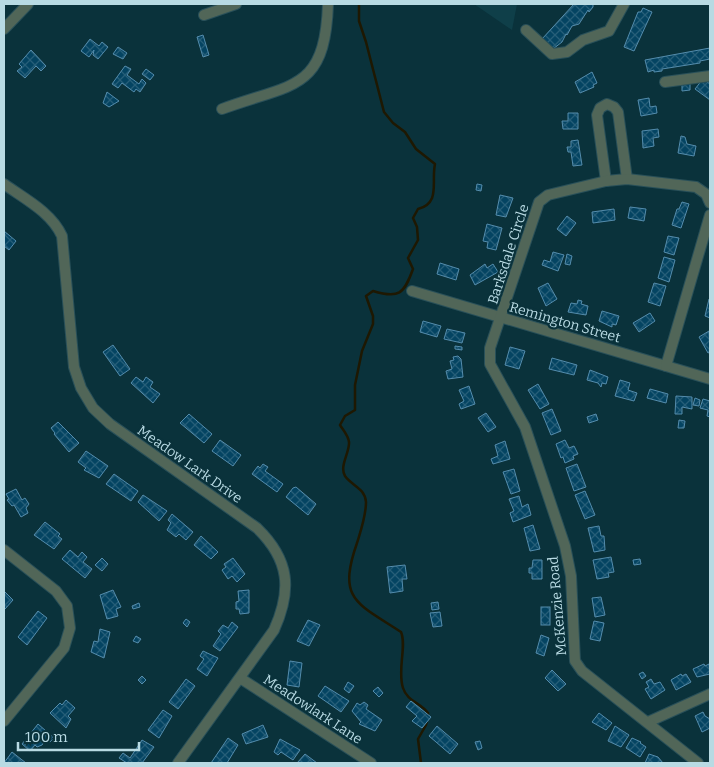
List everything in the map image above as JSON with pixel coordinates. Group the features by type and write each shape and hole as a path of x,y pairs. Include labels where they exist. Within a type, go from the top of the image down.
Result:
{"street":[{"path":"4,29 28,4"},
{"path":"204,15 236,4"},
{"path":"222,109 288,86 311,73 320,55 328,4"},
{"path":"526,30 552,54 567,52 583,40 609,31 624,4"},
{"path":"665,82 710,76"},
{"path":"606,181 597,115 600,108 608,104 618,112 627,180"},
{"name":"Barksdale Circle","path":"501,317 539,202 548,195 606,181 627,180 696,187 706,194 710,203"},
{"name":"Meadow Lark Drive","path":"4,184 45,213 58,227 62,236 74,367 81,388 94,408 110,424 257,528 276,550 286,578 284,609 274,630 178,763"},
{"path":"666,366 710,215"},
{"name":"Remington Street","path":"412,291 710,379"},
{"name":"McKenzie Road","path":"501,317 490,348 490,364 525,427 565,546 571,576 575,661 582,671 698,763"},
{"path":"4,550 56,591 67,606 70,628 64,648 4,721"},
{"name":"Meadowlark Lane","path":"240,678 371,763"},
{"path":"648,722 710,694"}],"shaded area":[{"path":"474,4 517,4 512,30"}],"building":[{"path":"574,4 593,4 593,7 589,12 588,10 579,24 572,26 562,42 553,49 542,39"},
{"path":"643,8 652,12 634,51 624,47 638,12 641,12"},
{"path":"203,35 209,55 203,57 197,37"},
{"path":"90,39 99,46 102,42 108,47 98,59 93,55 94,50 89,57 81,51"},
{"path":"118,47 127,53 123,59 113,54"},
{"path":"710,48 710,59 700,61 700,63 648,72 645,60"},
{"path":"31,50 46,66 41,71 36,66 25,78 17,71 22,67 19,64"},
{"path":"125,66 131,69 127,75 139,84 142,79 146,83 140,92 136,89 134,92 122,83 118,88 112,84"},
{"path":"146,69 154,75 150,80 142,74"},
{"path":"592,72 597,83 593,85 594,87 580,93 575,82"},
{"path":"703,79 710,84 710,100 695,89"},
{"path":"690,82 690,90 682,91 682,83"},
{"path":"107,92 119,101 109,107 103,103"},
{"path":"649,98 650,107 656,106 657,113 641,116 638,100"},
{"path":"568,113 578,113 578,129 563,129 562,121 568,121"},
{"path":"658,129 659,137 653,138 654,146 643,148 642,131"},
{"path":"681,136 685,137 687,144 696,146 694,156 678,153"},
{"path":"578,140 582,165 573,166 571,152 568,152 567,147 571,147 571,141"},
{"path":"477,184 482,185 481,191 476,190"},
{"path":"500,195 513,198 506,217 496,215"},
{"path":"682,202 689,204 681,228 672,225 677,209 679,209"},
{"path":"630,207 646,209 644,221 628,218"},
{"path":"614,209 615,220 593,223 592,212"},
{"path":"567,216 576,223 566,236 557,229"},
{"path":"487,224 502,228 496,250 487,248 488,242 483,241"},
{"path":"4,231 16,241 9,250 4,246"},
{"path":"668,236 679,238 674,255 664,252"},
{"path":"553,252 564,255 558,271 542,265 544,260 550,262"},
{"path":"567,254 572,256 570,265 565,264"},
{"path":"664,257 675,260 669,282 658,278"},
{"path":"440,263 459,269 456,280 437,274"},
{"path":"485,264 487,268 493,264 498,272 475,285 470,275"},
{"path":"548,283 557,299 546,306 538,288"},
{"path":"654,283 666,286 660,306 648,302"},
{"path":"710,299 710,318 705,316"},
{"path":"578,300 582,301 581,304 588,306 586,315 568,312 571,303 577,304"},
{"path":"602,311 619,316 616,325 612,324 612,327 599,321"},
{"path":"650,313 655,321 639,332 633,323"},
{"path":"423,321 441,326 437,337 420,332"},
{"path":"447,329 465,333 462,343 444,339"},
{"path":"709,331 710,352 708,353 699,337"},
{"path":"113,345 130,369 120,376 103,352"},
{"path":"455,346 462,347 462,350 455,349"},
{"path":"510,347 525,351 519,369 505,365"},
{"path":"458,356 461,359 463,377 448,379 446,371 452,369 450,361 454,360 453,357"},
{"path":"552,358 577,365 574,375 549,369"},
{"path":"590,370 608,377 606,384 602,383 601,387 598,383 587,380"},
{"path":"136,377 143,382 146,377 153,382 150,387 160,394 153,403 131,383"},
{"path":"620,380 630,383 628,390 637,393 634,401 615,396"},
{"path":"538,384 549,404 540,409 528,390"},
{"path":"469,386 475,404 461,409 459,404 464,401 459,390"},
{"path":"650,389 668,394 666,403 647,398"},
{"path":"676,396 692,397 692,409 682,407 682,414 675,414"},
{"path":"695,398 700,400 699,406 693,405"},
{"path":"703,399 710,401 710,417 707,416 708,410 700,408"},
{"path":"552,409 561,431 551,435 542,413"},
{"path":"486,413 496,427 488,432 478,418"},
{"path":"189,414 212,434 204,443 180,423"},
{"path":"596,414 598,420 589,423 587,417"},
{"path":"679,420 685,421 684,428 678,428"},
{"path":"58,422 79,443 69,452 51,428"},
{"path":"220,440 241,455 233,466 212,451"},
{"path":"565,440 569,448 574,446 578,454 573,456 574,459 565,463 556,444"},
{"path":"505,441 510,459 493,464 491,459 498,456 495,445"},
{"path":"86,451 108,466 99,478 84,470 86,468 78,462"},
{"path":"263,464 268,467 265,471 283,484 277,492 252,474 258,466 260,468"},
{"path":"577,464 586,487 574,491 566,468"},
{"path":"514,469 520,491 511,494 503,472"},
{"path":"114,474 138,491 131,501 106,484"},
{"path":"296,487 316,504 308,515 286,497"},
{"path":"16,489 22,500 25,498 29,504 26,508 28,513 21,517 14,505 12,506 7,500 9,499 6,494"},
{"path":"585,491 595,515 585,519 575,495"},
{"path":"143,495 167,511 159,521 138,502"},
{"path":"519,496 522,507 528,504 531,515 513,522 510,513 514,511 509,499"},
{"path":"172,514 193,532 186,540 179,534 176,537 167,530 171,523 168,520"},
{"path":"45,522 60,534 58,536 62,539 54,549 34,535"},
{"path":"533,525 540,549 530,551 524,528"},
{"path":"599,526 601,536 604,536 605,550 594,552 588,528"},
{"path":"201,536 218,552 211,559 194,545"},
{"path":"70,550 78,557 82,552 87,557 83,562 92,569 85,578 62,559"},
{"path":"611,557 614,572 608,573 609,577 597,579 593,560"},
{"path":"102,558 108,564 102,571 95,565"},
{"path":"233,558 245,574 237,582 232,576 228,579 222,570 226,567 224,564"},
{"path":"640,559 641,564 634,565 633,560"},
{"path":"533,560 542,560 542,579 532,579 532,573 529,573"},
{"path":"405,565 407,579 402,579 403,591 390,593 387,567"},
{"path":"113,590 121,607 116,609 118,616 107,619 100,595"},
{"path":"249,590 249,613 240,614 239,609 236,609 236,602 239,601 238,591"},
{"path":"4,591 13,600 5,609 4,608"},
{"path":"601,597 605,615 595,617 592,598"},
{"path":"438,602 439,609 432,610 431,603"},
{"path":"139,603 140,607 133,609 132,606"},
{"path":"541,607 550,607 550,625 541,625"},
{"path":"38,611 47,618 27,645 18,637"},
{"path":"440,612 442,626 433,627 430,613"},
{"path":"186,619 190,622 187,627 183,623"},
{"path":"308,620 320,625 309,646 297,641"},
{"path":"594,621 604,623 600,641 590,639"},
{"path":"232,622 238,627 220,651 213,646 221,634 218,631 223,625 228,628"},
{"path":"100,629 110,632 104,658 91,652 94,641 98,642"},
{"path":"541,635 549,638 544,656 536,653"},
{"path":"136,636 141,639 138,643 133,641"},
{"path":"203,651 218,658 207,676 197,669 204,659 200,656"},
{"path":"290,661 302,663 299,687 287,685"},
{"path":"704,664 705,666 709,664 710,674 697,677 693,669"},
{"path":"552,670 566,684 558,691 545,678"},
{"path":"643,672 646,676 642,679 639,674"},
{"path":"681,674 682,676 686,674 691,682 676,690 671,680"},
{"path":"142,676 146,680 142,684 138,680"},
{"path":"186,679 195,686 178,709 169,702"},
{"path":"651,679 654,684 660,682 665,690 651,699 645,689 649,687 646,682"},
{"path":"348,682 354,686 349,693 344,689"},
{"path":"325,686 349,701 341,712 318,696"},
{"path":"378,687 383,693 379,697 373,691"},
{"path":"66,700 75,708 68,716 71,719 66,728 50,713"},
{"path":"411,701 431,717 422,728 412,721 417,716 406,707"},
{"path":"364,702 368,705 366,709 382,720 375,731 359,724 361,722 352,711 357,703 360,705"},
{"path":"163,710 172,716 159,738 148,730"},
{"path":"703,712 710,719 710,728 702,732 695,716"},
{"path":"599,713 612,723 606,730 592,722"},
{"path":"38,724 54,738 50,742 46,739 42,745 37,747 35,745 30,751 22,744"},
{"path":"263,725 268,737 246,744 242,734"},
{"path":"437,726 458,744 450,754 429,736"},
{"path":"615,726 629,735 621,747 608,741"},
{"path":"228,738 238,745 227,763 211,763"},
{"path":"632,738 641,742 646,747 640,757 626,748"},
{"path":"280,739 300,750 293,760 281,752 278,755 274,752"},
{"path":"142,740 154,747 142,763 127,763 119,758 123,753 130,758"},
{"path":"480,741 482,748 478,750 475,742"},
{"path":"12,752 26,763 4,763"},
{"path":"305,754 317,763 297,763"},
{"path":"649,754 658,757 663,763 645,763"}],"waterway":[{"path":"359,4 359,21 384,112 393,123 405,132 416,149 435,164 434,191 430,202 418,209 413,218 417,227 418,240 408,258 413,269 407,284 395,294 373,291 366,296 373,316 373,324 362,351 355,385 355,410 345,416 340,425 347,435 349,442 343,472 363,493 366,502 363,523 351,562 349,577 351,589 355,598 362,606 401,632 403,638 401,674 403,688 408,696 428,713 426,725 418,739 421,763"}]}
